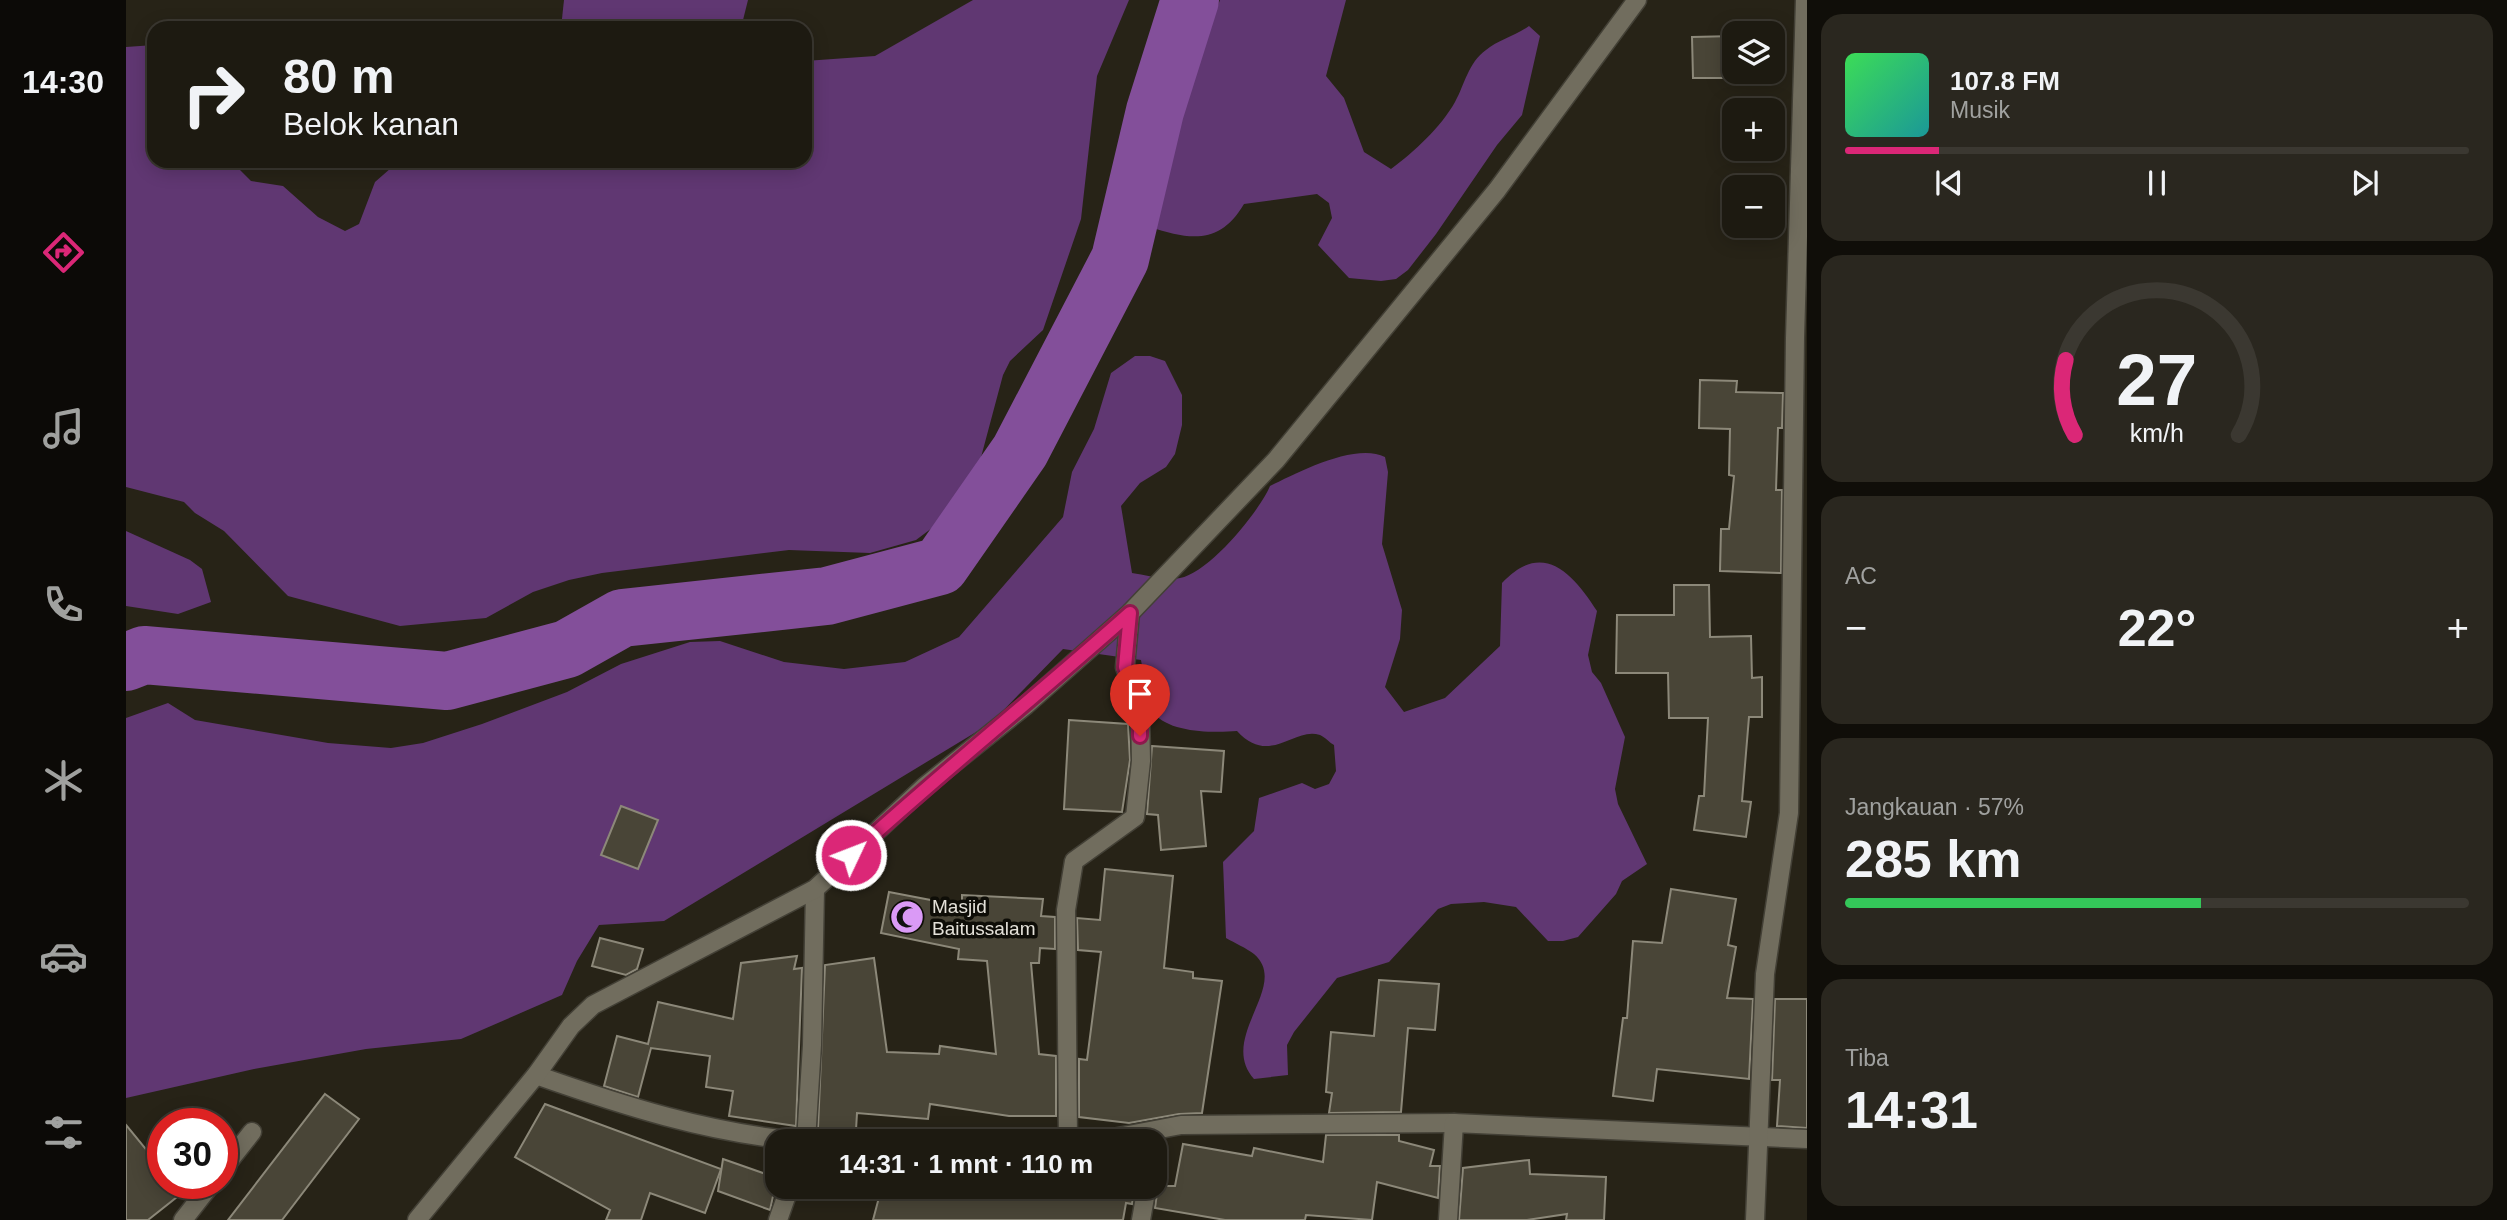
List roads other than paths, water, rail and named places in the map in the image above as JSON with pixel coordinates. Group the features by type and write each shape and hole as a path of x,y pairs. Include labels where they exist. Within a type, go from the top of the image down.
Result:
{"street":[{"path":"417,1220 536,1074 571,1026 593,1005 815,889 924,787 1027,705 1130,613 1276,460 1497,190 1637,0"},
{"path":"1755,1220 1765,974 1789,813 1798,678 1795,338 1805,0"},
{"path":"1068,1129 1066,910 1074,861 1135,817 1141,761 1140,711 1125,667 1130,613"},
{"path":"807,1129 812,1045 815,889"},
{"path":"536,1074 643,1112 765,1138"},
{"path":"1448,1220 1454,1123"},
{"path":"1167,1135 1217,1124 1454,1123 1807,1139"},
{"path":"238,1150 252,1132"},
{"path":"183,1220 199,1199"},
{"path":"778,1220 785,1199"},
{"path":"1141,1220 1145,1199"}],"waterway":[{"path":"126,662 144,655 447,681 567,649 622,618 827,596 940,566 1020,451 1120,259 1155,111 1190,0"}],"place":[{"name":"Masjid Baitussalam","path":"907,917"}]}
